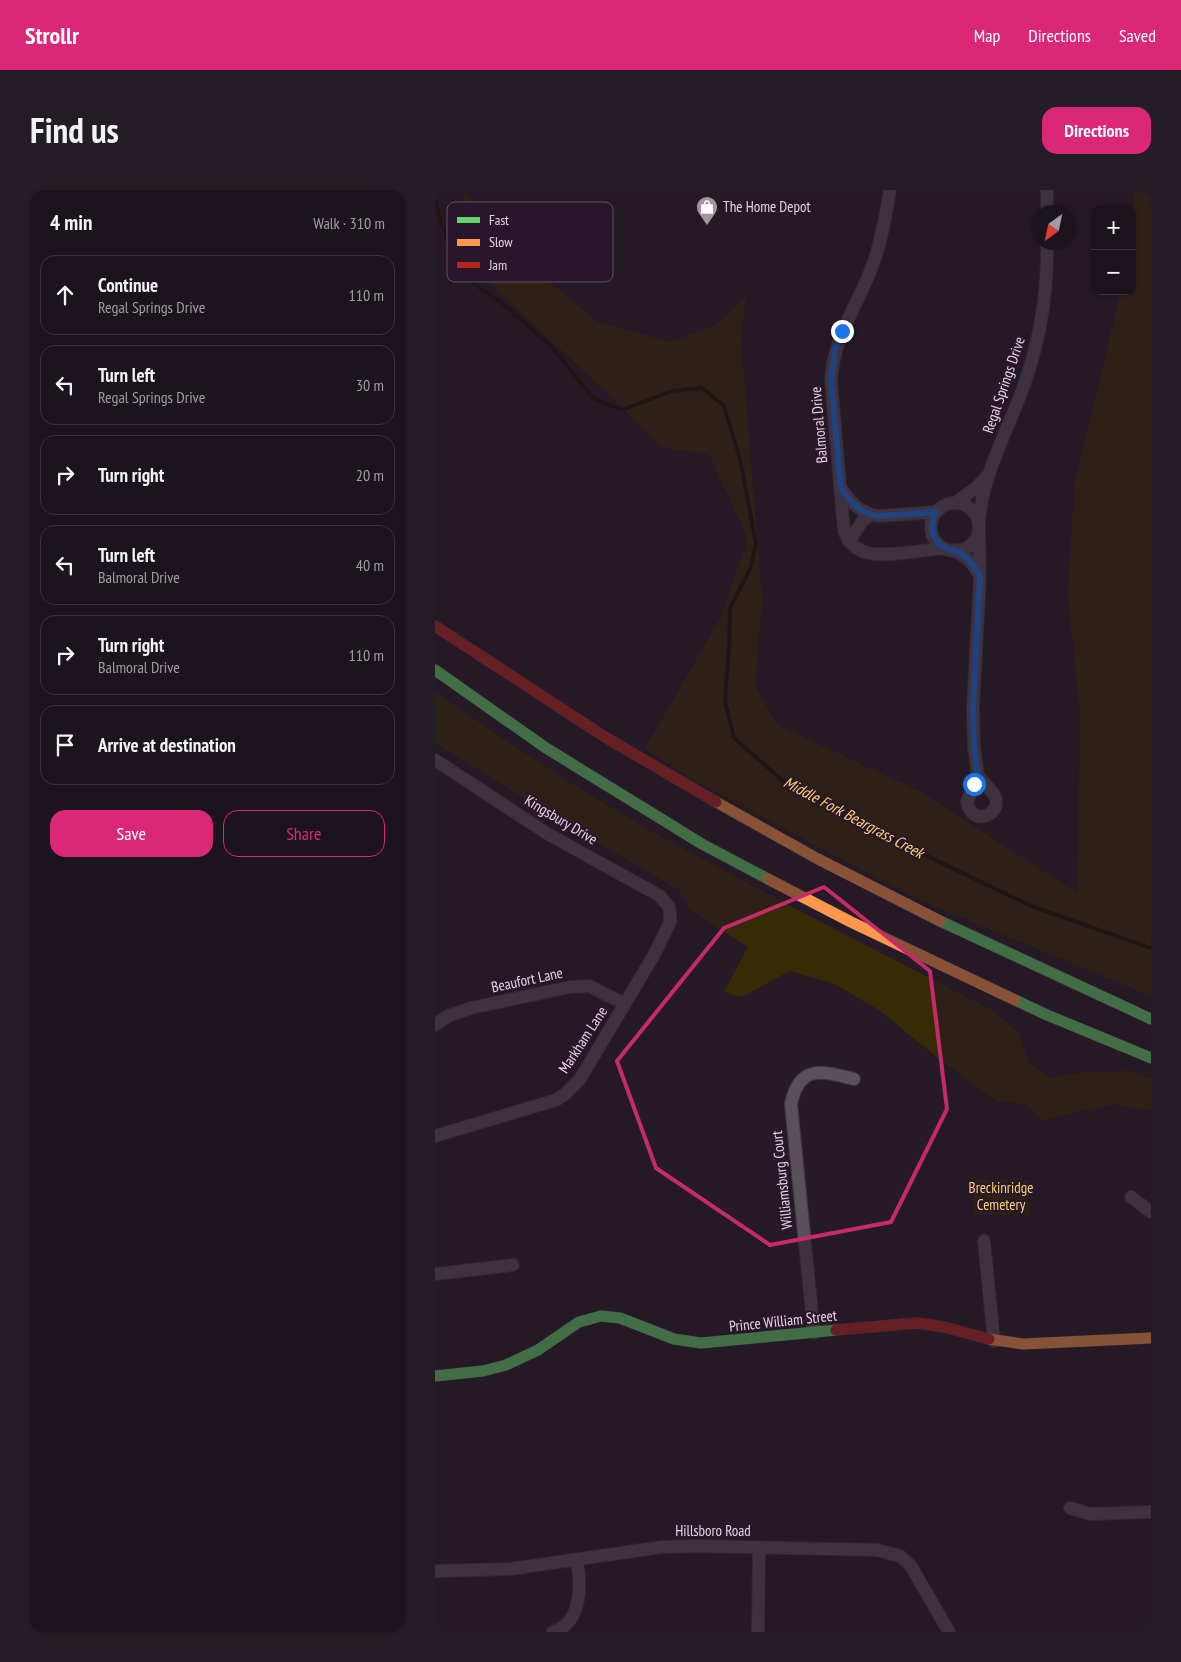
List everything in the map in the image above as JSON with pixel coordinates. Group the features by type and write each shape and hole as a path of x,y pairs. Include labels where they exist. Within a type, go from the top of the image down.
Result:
{"main road":[{"path":"435,626 554,705 709,799 855,878 1020,960 1151,1019"},
{"path":"435,670 546,748 702,844 859,926 1047,1016 1151,1058"},
{"name":"Prince William Street","path":"435,1376 480,1372 513,1364 530,1356 564,1329 577,1322 602,1316 623,1318 674,1339 701,1343 917,1323 948,1328 994,1341 1023,1344 1151,1338"}],"street":[{"name":"Balmoral Drive","path":"849,542 844,531 831,380 832,365 842,331 866,283 874,261 881,239 891,190"},
{"path":"1047,190 1047,205"},
{"name":"Regal Springs Drive","path":"978,776 974,747 973,708 980,576 980,509 987,476 1021,395 1032,359 1043,307 1047,250"},
{"name":"Regal Springs Drive","path":"955,503 976,488 987,476"},
{"path":"841,488 858,509 871,515 936,512"},
{"path":"871,515 863,520 849,542 861,551 873,554 950,549 967,548 973,543 979,527 972,510 966,505 955,503 943,506 936,512 931,527 933,536 938,542 950,549 972,563 980,576"},
{"name":"Kingsbury Drive","path":"435,760 548,834 660,896 669,907"},
{"name":"Markham Lane","path":"435,1136 564,1096 580,1079 654,955 670,922 669,907"},
{"name":"Beaufort Lane","path":"435,1025 448,1016 471,1008 570,987 589,986 625,1004"},
{"name":"Williamsburg Court","path":"814,1333 791,1104 797,1086 803,1079 813,1073 831,1073 853,1079"},
{"path":"1131,1198 1151,1212"},
{"path":"985,1241 994,1341"},
{"path":"435,1274 513,1265"},
{"path":"1070,1508 1090,1514 1151,1512"},
{"name":"Hillsboro Road","path":"435,1571 510,1569 616,1553 697,1546 877,1550 899,1556 916,1573 949,1632"},
{"path":"759,1548 759,1632"},
{"path":"553,1632 565,1626 573,1615 579,1601 580,1581 577,1560"}],"highlighted area":[{"path":"824,887 930,971 947,1109 891,1222 770,1245 656,1168 617,1061 724,928"}],"green space":[{"path":"465,190 472,202 463,202"},
{"path":"1134,190 1151,190 1151,996 913,897 688,777 645,749 721,617 748,539 709,454 663,448 607,392 490,282 549,282 598,322 670,342 715,326 746,297 741,340 762,600 755,686 777,725 923,793 1078,894 1080,711 1068,597 1074,487 1120,295 1136,295 1136,205 1134,205"},
{"path":"435,692 541,764 651,831 777,899 990,1009 1019,1033 1029,1063 1051,1078 1084,1072 1130,1071 1151,1079 1151,1111 1115,1104 1042,1120 1026,1104 996,1101 880,1011 835,984 790,971 742,997 724,992 748,947 692,911 678,889 590,838 435,743"},
{"name":"Breckinridge Cemetery","path":"974,1180 1028,1180 1029,1215 974,1214"}],"waterway":[{"name":"Middle Fork Beargrass Creek","path":"435,200 447,241"},
{"name":"Middle Fork Beargrass Creek","path":"471,282 502,303 552,347 593,398 622,410 672,391 702,388 724,406 740,459 756,544 750,569 730,608 725,701 734,738 784,782 921,853 1031,906 1151,948"}],"traffic: fast":[{"path":"435,670 546,748 702,844 768,879"},
{"path":"940,921 1151,1019"},
{"path":"1015,1000 1151,1058"},
{"path":"435,1376 483,1371 506,1365 538,1350 579,1322 601,1316 620,1318 674,1339 701,1343 836,1330"}],"traffic: slow":[{"path":"716,802 818,859 940,921"},
{"path":"768,879 851,922 1015,1000"},
{"path":"989,1339 1023,1344 1151,1338"}],"traffic: jam":[{"path":"435,626 605,737 716,802"},
{"path":"836,1330 917,1323 944,1327 989,1339"}],"place":[{"name":"The Home Depot","path":"707,226"}],"route":[{"path":"842,331 835,350 831,380 841,488 858,509 871,515 936,512 931,527 933,536 944,548 956,550 965,556 980,576 979,624 973,708 974,747 978,776 974,784"}]}
